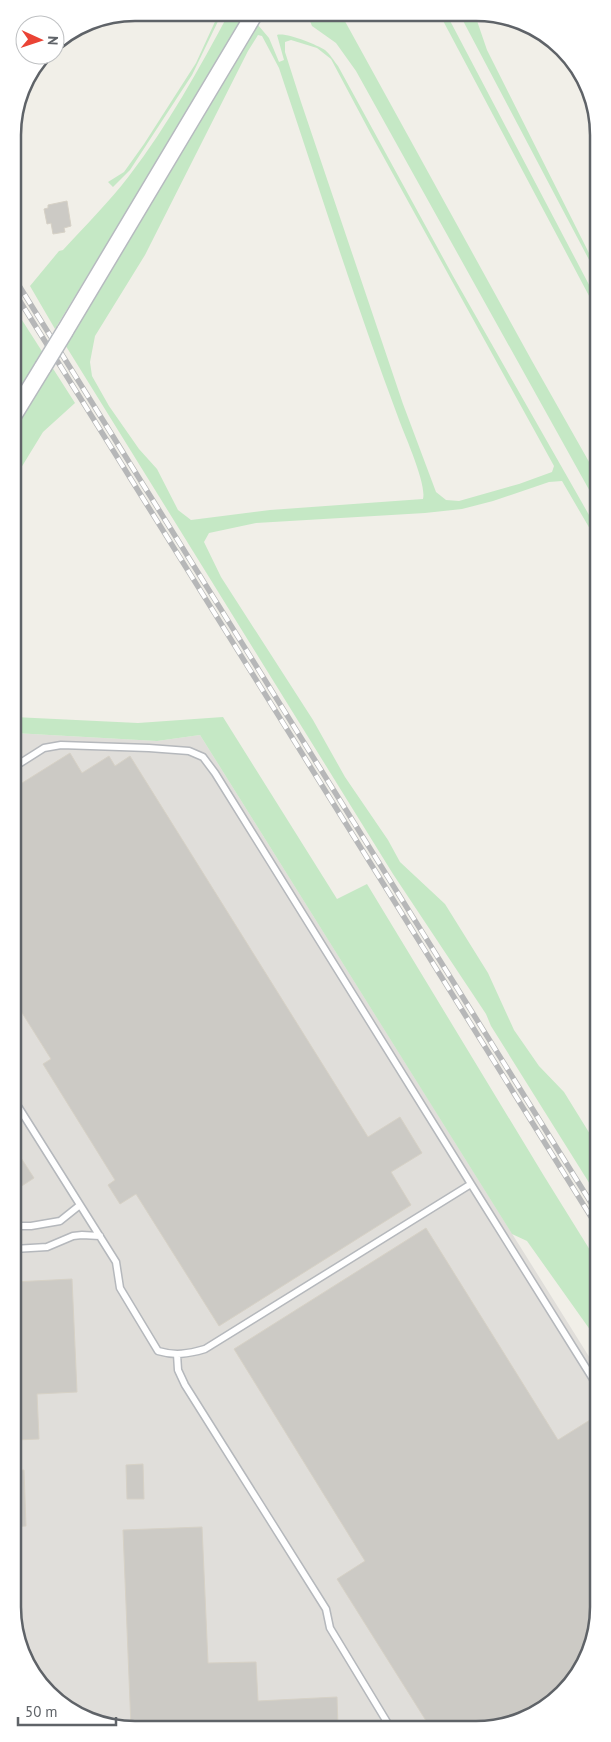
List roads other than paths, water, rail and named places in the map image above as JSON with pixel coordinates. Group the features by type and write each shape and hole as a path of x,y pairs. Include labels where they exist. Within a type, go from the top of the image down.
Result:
{"street":[{"path":"21,403 250,21"}],"lane":[{"path":"21,763 44,748 62,745 189,751 202,757 215,773 590,1374"},
{"path":"21,1111 116,1262 120,1288 158,1351 168,1354 187,1354 205,1349 471,1184"},
{"path":"21,1226 60,1221 80,1205"},
{"path":"21,1248 47,1246 73,1236 100,1236"},
{"path":"177,1354 178,1370 185,1386 326,1609 330,1628 386,1721"}],"railway":[{"path":"21,289 590,1201"},
{"path":"21,303 590,1215"}]}
